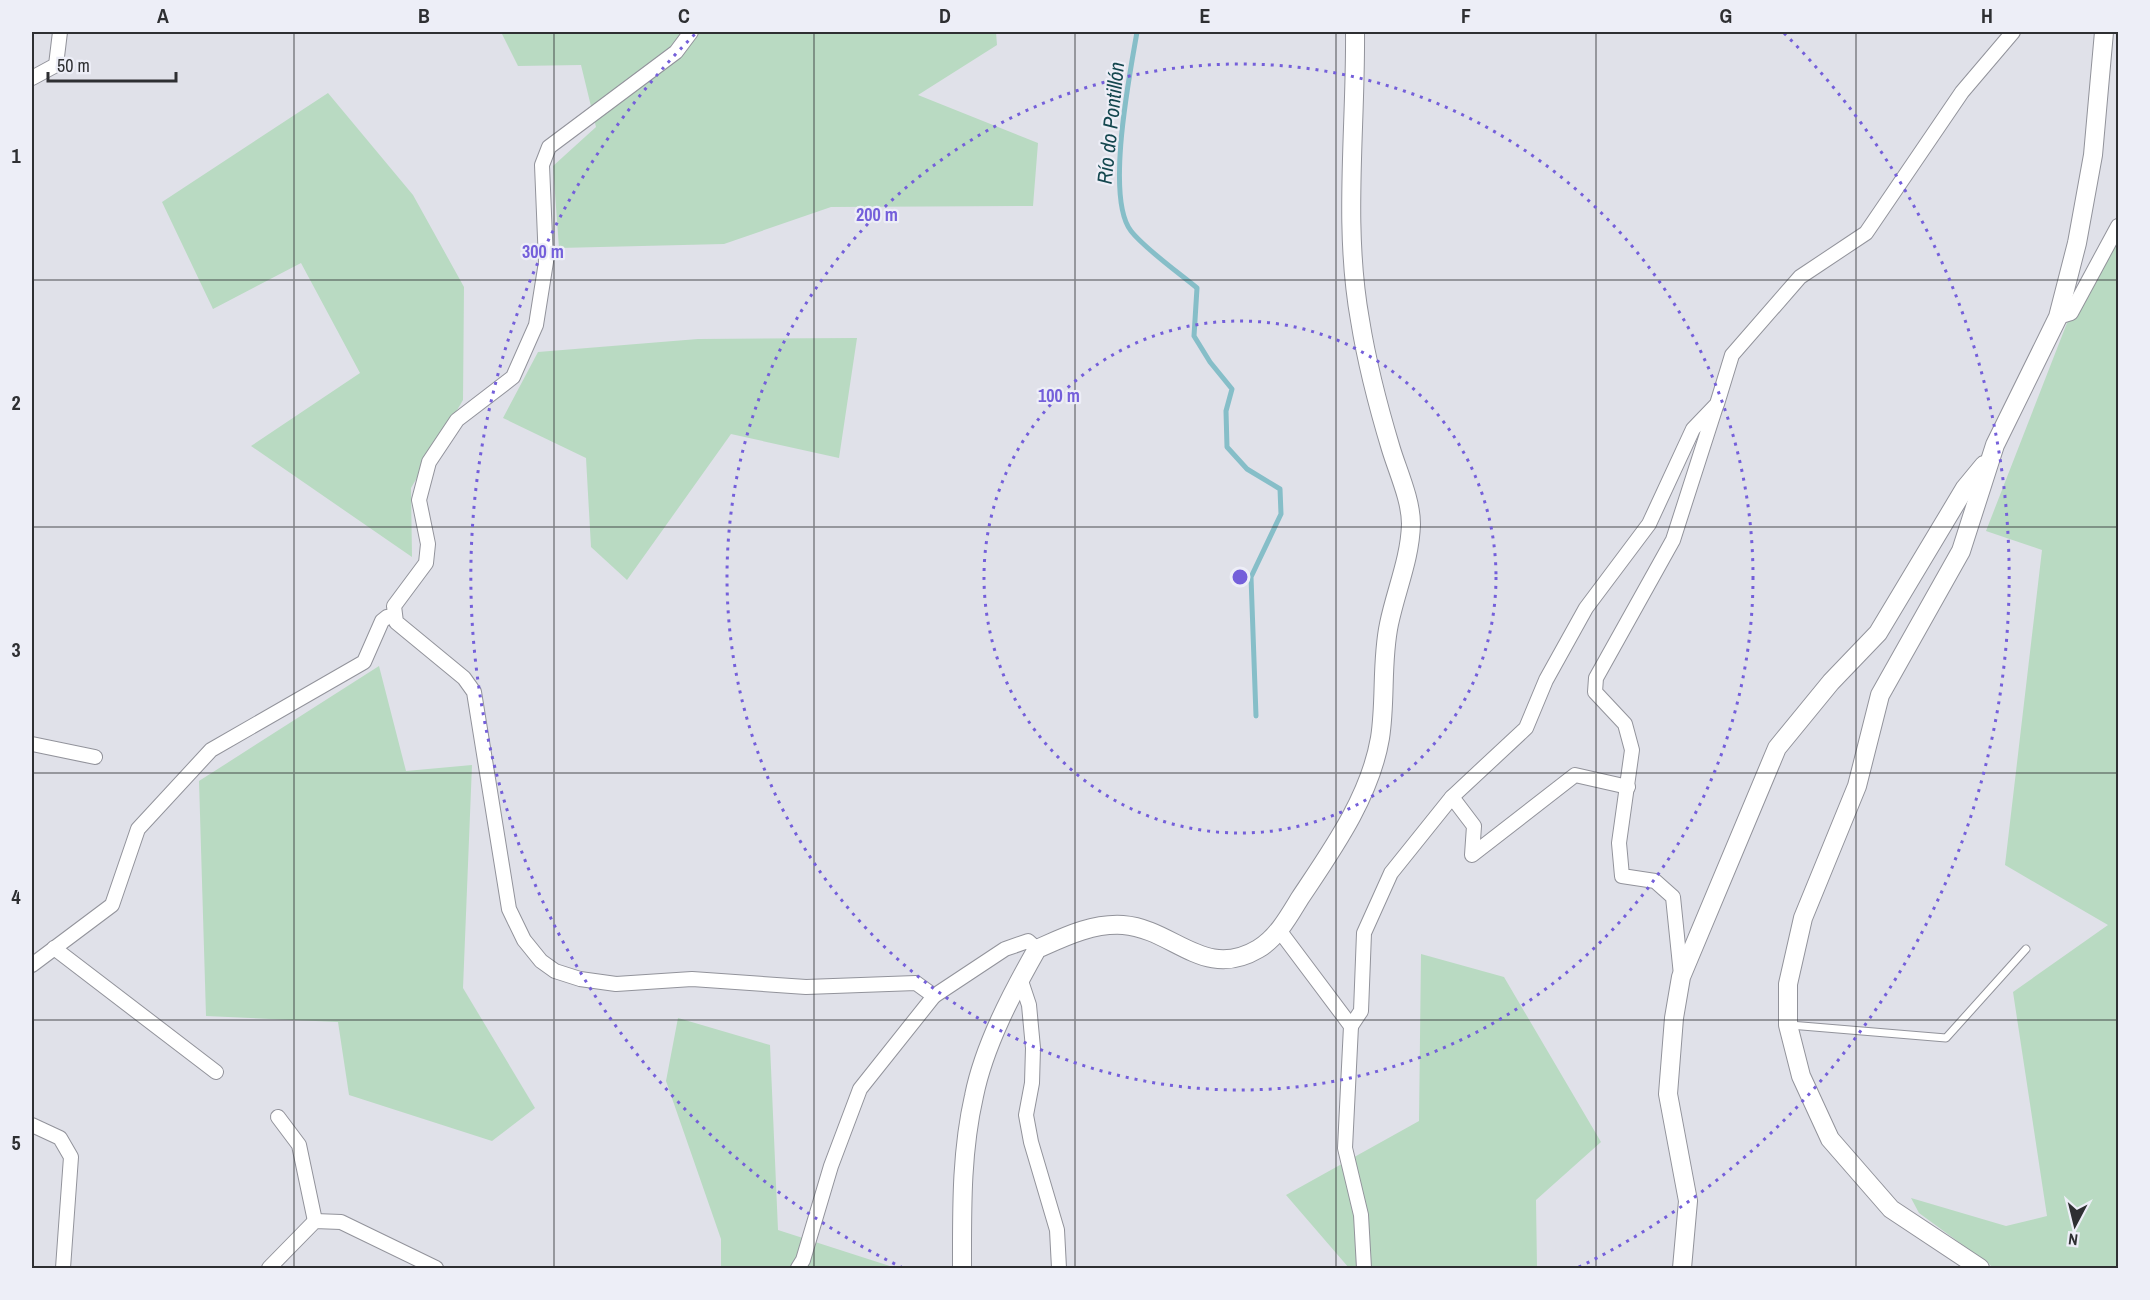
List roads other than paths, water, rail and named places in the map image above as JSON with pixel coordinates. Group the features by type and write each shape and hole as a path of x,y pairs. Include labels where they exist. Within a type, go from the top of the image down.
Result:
{"street":[{"path":"32,78 56,65 60,32"},
{"path":"691,32 676,52 549,147 542,165 546,262 536,325 513,377 458,420 429,462 419,500 428,544 426,564 400,595 394,606 394,616 396,622 406,632 464,678 474,692 509,909 524,940 541,961 555,971 580,979 616,984 692,979 806,987 916,984 934,996"},
{"path":"962,1269 962,1183 974,1093 1001,1018 1037,949 1088,928 1123,925 1153,933 1210,959 1232,959 1260,948 1279,930 1337,842 1372,771 1380,736 1382,674 1389,625 1408,552 1411,521 1370,378 1359,316 1353,245 1355,32"},
{"path":"1681,977 1673,897 1655,881 1622,876 1619,843 1632,750 1625,724 1595,692 1596,678 1673,540 1732,356 1800,278 1866,233 1962,92 2013,32"},
{"path":"1980,1269 1891,1209 1830,1139 1801,1076 1788,1025 1788,984 1803,918 1857,786 1880,695 1961,551 1991,457 2058,318 2077,243 2093,155 2104,32"},
{"path":"2058,318 2071,313 2118,226"},
{"path":"1364,1269 1361,1215 1345,1148 1351,1026 1361,1011 1364,933 1391,873 1452,797 1526,728 1546,680 1586,608 1649,524 1693,429 1717,404"},
{"path":"1682,1269 1688,1201 1668,1094 1674,1018 1681,977 1778,748 1831,682 1878,633 1965,488 1991,457"},
{"path":"32,965 112,905 138,829 212,750 364,662 382,621 394,616"},
{"path":"32,744 95,757"},
{"path":"1452,797 1474,826 1472,855 1575,775 1628,788"},
{"path":"1279,930 1351,1026"},
{"path":"798,1269 803,1260 831,1166 860,1089 934,996 1005,949 1028,941 1037,949"},
{"path":"54,948 216,1072"},
{"path":"1020,978 1029,1005 1034,1048 1032,1083 1026,1115 1031,1142 1057,1230 1059,1269"},
{"path":"278,1118 299,1145 315,1221"},
{"path":"32,1125 60,1138 71,1157 63,1269"},
{"path":"269,1269 315,1221 341,1222 436,1269"}],"lane":[{"path":"1788,1025 1946,1038 2026,949"}],"waterway":[{"name":"Río do Pontillón","path":"1137,32 1122,134 1120,192 1124,215 1137,238 1197,288 1194,336 1210,362 1232,389 1226,411 1227,447 1247,469 1280,489 1281,514 1251,577 1256,716"}]}
